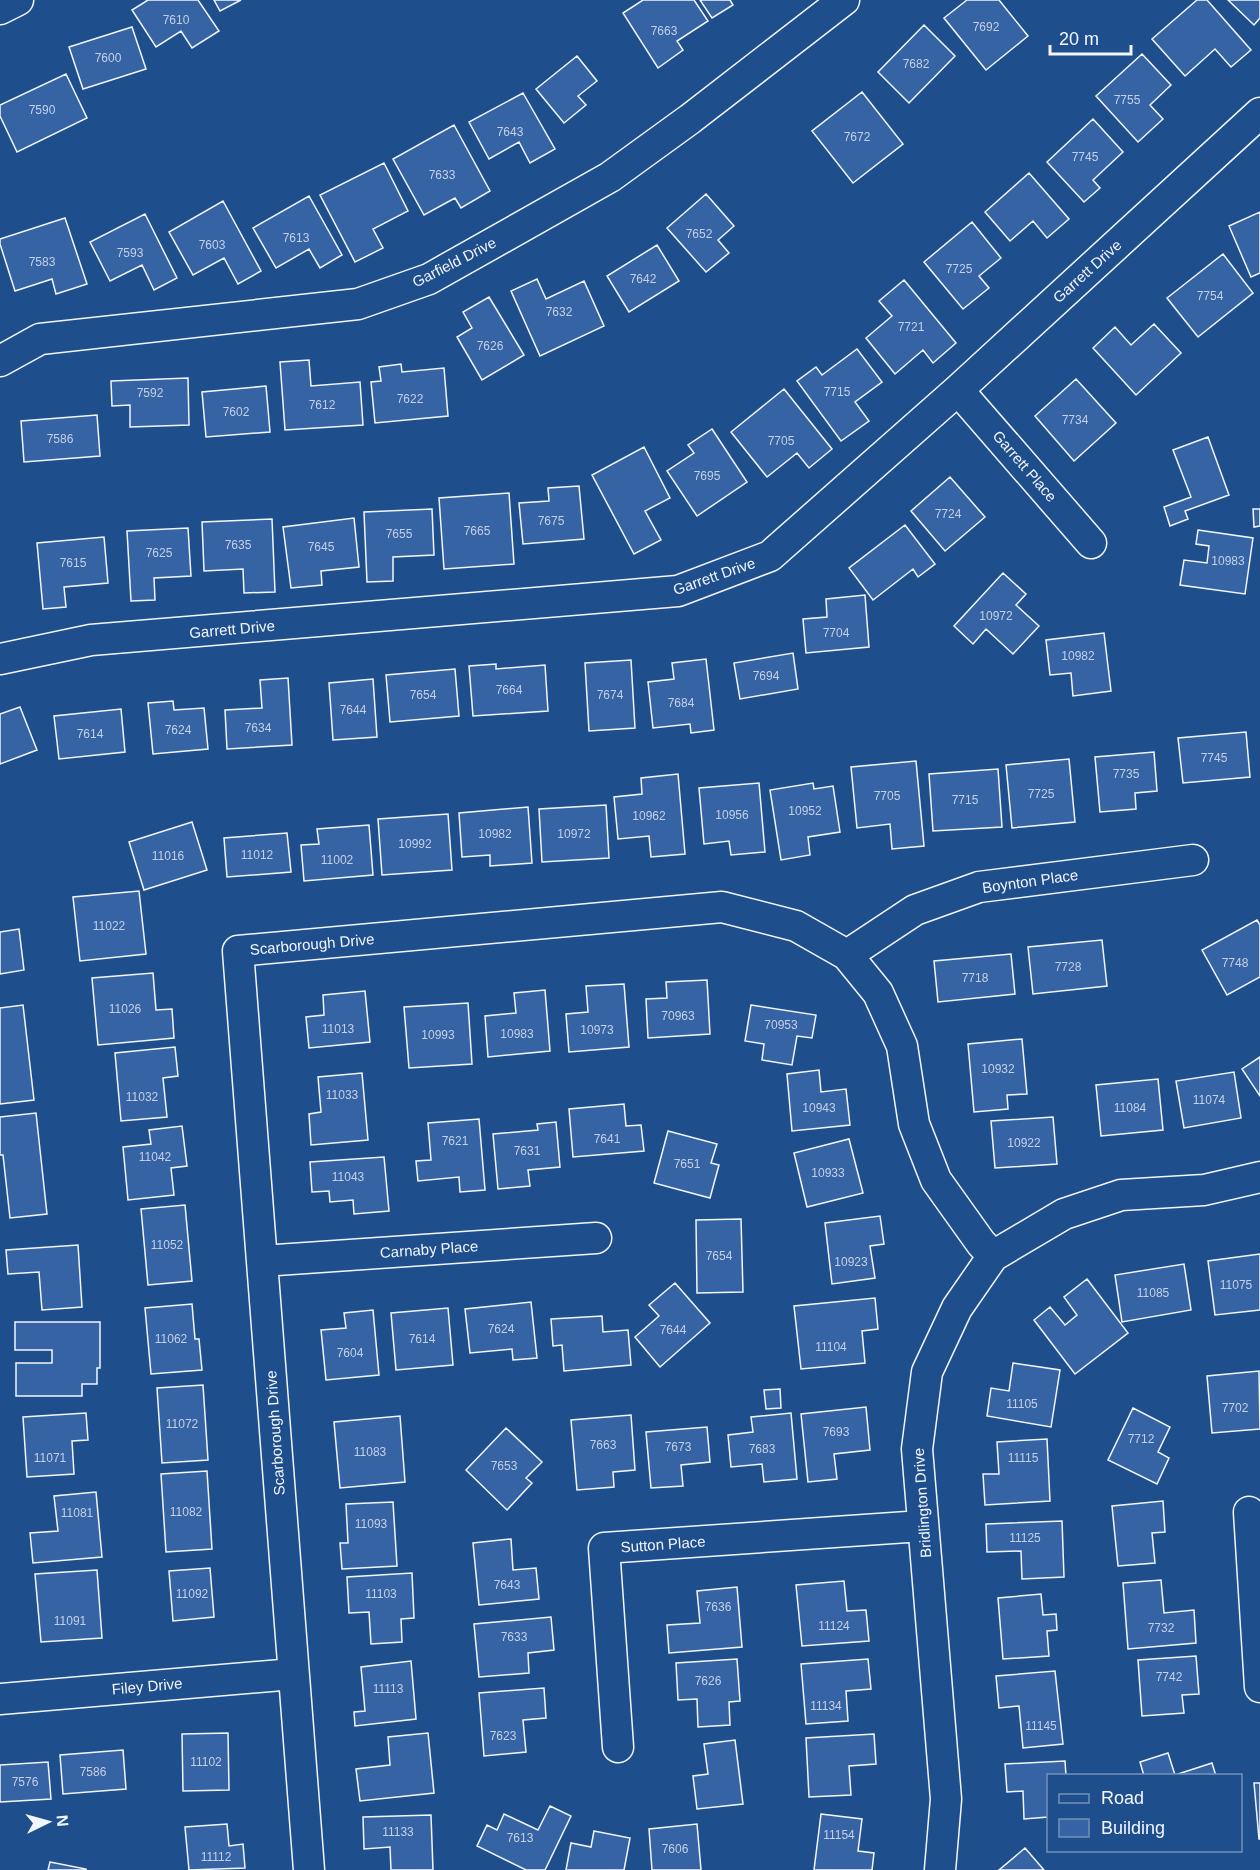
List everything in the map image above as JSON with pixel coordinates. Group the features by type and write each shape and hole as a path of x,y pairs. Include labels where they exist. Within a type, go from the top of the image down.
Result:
{"street":[{"path":"0,9 18,0"},
{"name":"Garfield Drive","path":"0,361 40,339 358,304 429,279 610,177 690,119 844,0"},
{"name":"Garrett Drive","path":"0,659 91,640 678,591 770,556 958,390 1260,113"},
{"name":"Garrett Place","path":"958,390 1091,543"},
{"name":"Boynton Place","path":"847,955 915,910 980,887 1193,860"},
{"name":"Scarborough Drive","path":"309,1870 238,951 722,907 796,926 847,955 878,993 902,1046 914,1124 936,1180 981,1243 993,1256"},
{"name":"Bridlington Drive","path":"940,1870 946,1798 917,1449 927,1372 957,1308 993,1256 1064,1214 1121,1195 1204,1190 1260,1177"},
{"name":"Carnaby Place","path":"262,1261 596,1238"},
{"path":"1249,1512 1260,1687"},
{"name":"Sutton Place","path":"618,1747 604,1548 922,1526"},
{"name":"Filey Drive","path":"0,1699 293,1674"}],"building":[{"path":"148,0 198,0 219,31 192,48 181,31 156,47 132,10"},
{"path":"214,0 241,0 220,11"},
{"path":"643,0 694,0 708,21 677,41 683,50 658,68 623,13"},
{"path":"700,0 730,0 733,5 712,18"},
{"path":"967,0 999,0 1028,36 986,70 944,18"},
{"path":"1197,0 1207,0 1251,50 1231,67 1215,49 1185,76 1152,39"},
{"path":"1228,0 1260,0 1260,18 1254,25"},
{"path":"924,25 955,56 909,103 878,72"},
{"path":"132,27 146,69 83,89 69,47"},
{"path":"1142,54 1171,85 1150,105 1163,119 1138,142 1096,96"},
{"path":"577,56 597,81 578,96 586,105 564,123 536,89"},
{"path":"66,74 87,118 17,152 0,116 0,105"},
{"path":"862,92 903,144 853,183 812,131"},
{"path":"523,93 555,149 530,163 519,142 489,159 469,122"},
{"path":"1093,119 1123,152 1093,180 1100,188 1084,202 1047,162"},
{"path":"454,125 490,191 461,208 455,198 424,215 393,159"},
{"path":"384,163 408,211 373,229 383,248 355,262 320,195"},
{"path":"1029,173 1069,219 1047,238 1033,221 1010,241 985,212"},
{"path":"706,194 734,226 718,240 729,253 706,272 667,228"},
{"path":"309,196 342,255 320,268 309,249 276,268 253,228"},
{"path":"223,201 261,271 238,284 224,258 193,275 169,232"},
{"path":"1260,212 1260,273 1251,277 1229,226"},
{"path":"145,214 177,278 154,290 142,265 110,281 90,242"},
{"path":"65,218 87,284 56,294 52,279 15,291 0,239"},
{"path":"972,222 1001,258 979,276 989,288 963,309 924,262"},
{"path":"657,245 679,281 629,312 607,276"},
{"path":"1223,254 1253,293 1198,337 1167,298"},
{"path":"537,279 546,299 584,281 604,326 540,356 511,291"},
{"path":"904,280 956,343 933,363 923,350 895,374 866,338 892,316 879,301"},
{"path":"489,297 524,355 482,380 457,337 472,328 463,312"},
{"path":"1154,324 1181,353 1136,395 1093,348 1115,327 1131,345"},
{"path":"857,349 882,382 855,402 869,421 841,441 797,381 816,367 822,375"},
{"path":"309,360 311,386 360,382 363,425 285,430 280,362"},
{"path":"401,364 402,372 444,368 448,416 375,423 371,382 381,381 379,367"},
{"path":"188,378 189,425 130,427 130,405 112,406 111,381"},
{"path":"1076,379 1116,423 1074,461 1035,416"},
{"path":"266,386 270,432 206,437 202,392"},
{"path":"784,389 832,449 809,468 797,453 767,477 731,432"},
{"path":"97,415 100,456 24,462 21,421"},
{"path":"712,429 747,482 697,516 667,471 694,453 688,445"},
{"path":"1208,437 1229,495 1185,511 1188,519 1170,526 1164,507 1191,497 1173,450"},
{"path":"644,447 670,498 645,511 661,540 634,554 592,475"},
{"path":"950,477 985,517 945,551 911,511"},
{"path":"579,486 584,539 523,544 519,503 549,501 548,488"},
{"path":"509,493 514,564 444,569 439,498"},
{"path":"432,509 434,555 393,557 393,581 367,582 364,512"},
{"path":"1253,509 1260,509 1260,526 1254,527"},
{"path":"354,518 359,567 321,571 322,585 291,588 283,527"},
{"path":"272,519 275,592 244,593 243,569 204,571 202,522"},
{"path":"905,525 935,564 918,577 913,569 873,600 849,568"},
{"path":"188,528 191,576 154,578 155,600 131,601 127,531"},
{"path":"1198,530 1253,538 1245,594 1180,585 1184,560 1207,563 1209,546 1196,544"},
{"path":"104,537 108,583 64,587 66,607 43,609 37,543"},
{"path":"1003,573 1026,594 1016,605 1039,626 1013,654 986,629 973,644 954,626"},
{"path":"865,595 869,647 806,653 803,619 827,617 826,599"},
{"path":"1104,633 1111,691 1073,696 1071,673 1050,675 1046,640"},
{"path":"793,653 798,689 740,699 734,663"},
{"path":"706,659 714,730 691,733 690,724 653,728 648,682 674,679 672,663"},
{"path":"631,660 635,728 589,731 585,663"},
{"path":"496,664 496,669 545,665 548,711 473,716 469,666"},
{"path":"455,669 459,716 390,722 386,675"},
{"path":"288,678 292,745 227,749 225,710 262,708 260,680"},
{"path":"373,679 377,737 333,740 329,683"},
{"path":"173,701 174,710 204,708 208,749 153,754 148,703"},
{"path":"20,707 37,750 0,764 0,714"},
{"path":"121,709 125,752 59,759 54,716"},
{"path":"1246,732 1250,777 1183,783 1178,738"},
{"path":"1154,752 1157,791 1135,793 1136,809 1100,812 1095,757"},
{"path":"1069,759 1075,822 1012,828 1006,765"},
{"path":"916,761 924,846 892,849 890,824 857,828 851,767"},
{"path":"998,769 1002,827 933,831 929,774"},
{"path":"678,774 685,854 651,857 649,836 618,839 614,797 642,794 641,778"},
{"path":"759,783 765,852 731,855 729,841 704,844 699,788"},
{"path":"813,783 814,789 833,786 840,832 808,837 810,855 781,860 770,790"},
{"path":"606,805 609,858 542,862 539,809"},
{"path":"528,807 532,863 490,866 490,855 462,857 459,813"},
{"path":"448,814 452,870 382,875 378,819"},
{"path":"192,822 207,870 144,890 129,842"},
{"path":"369,825 373,875 304,881 301,845 319,844 317,829"},
{"path":"287,833 291,872 227,877 224,838"},
{"path":"139,891 146,954 80,961 73,897"},
{"path":"1257,920 1260,925 1260,977 1227,995 1202,950"},
{"path":"19,929 24,970 0,974 0,932"},
{"path":"1102,940 1107,986 1033,994 1028,947"},
{"path":"1011,954 1015,994 938,1002 934,961"},
{"path":"153,973 156,1010 172,1009 174,1038 98,1045 92,978"},
{"path":"707,980 710,1034 648,1038 646,999 667,998 666,982"},
{"path":"624,984 629,1047 569,1052 566,1014 588,1012 586,986"},
{"path":"545,990 550,1051 488,1057 485,1016 516,1013 514,993"},
{"path":"365,991 370,1042 309,1048 306,1017 324,1015 323,995"},
{"path":"468,1003 472,1064 409,1068 404,1007"},
{"path":"23,1005 34,1100 0,1104 0,1008"},
{"path":"751,1005 816,1015 812,1038 797,1036 792,1065 762,1060 764,1044 745,1041"},
{"path":"1022,1039 1027,1094 1007,1095 1008,1109 974,1112 968,1044"},
{"path":"175,1047 178,1076 163,1078 167,1117 121,1121 115,1053"},
{"path":"1260,1057 1260,1096 1242,1069"},
{"path":"819,1070 821,1092 846,1089 850,1125 792,1131 787,1074"},
{"path":"1234,1072 1241,1118 1184,1128 1176,1081"},
{"path":"362,1073 368,1140 311,1145 309,1114 321,1112 318,1077"},
{"path":"1158,1079 1163,1130 1101,1136 1096,1085"},
{"path":"624,1104 626,1126 641,1125 644,1151 573,1157 569,1109"},
{"path":"36,1113 47,1214 10,1218 3,1155 0,1155 0,1117"},
{"path":"1053,1117 1057,1164 995,1168 991,1121"},
{"path":"479,1119 485,1190 460,1192 459,1177 418,1181 416,1161 431,1160 428,1123"},
{"path":"556,1122 560,1167 528,1170 530,1186 498,1189 493,1134 538,1130 537,1124"},
{"path":"182,1126 187,1166 171,1168 174,1195 128,1200 123,1147 151,1144 149,1130"},
{"path":"668,1131 717,1144 711,1163 719,1165 710,1198 654,1183"},
{"path":"849,1139 863,1193 807,1207 794,1153"},
{"path":"384,1157 389,1211 354,1214 353,1200 330,1202 329,1191 312,1192 310,1162"},
{"path":"185,1205 192,1281 148,1285 141,1209"},
{"path":"880,1216 884,1244 870,1246 875,1278 832,1284 825,1223"},
{"path":"741,1219 743,1292 697,1293 696,1220"},
{"path":"78,1245 82,1307 42,1310 39,1272 8,1274 6,1250"},
{"path":"1260,1254 1260,1310 1215,1315 1208,1261"},
{"path":"1184,1264 1191,1310 1122,1322 1115,1275"},
{"path":"1087,1279 1128,1333 1075,1374 1034,1320 1050,1307 1065,1325 1077,1315 1064,1297"},
{"path":"675,1283 710,1323 660,1367 635,1337 659,1316 649,1305"},
{"path":"875,1298 878,1329 862,1331 865,1363 801,1369 794,1306"},
{"path":"531,1302 537,1358 513,1360 512,1349 470,1353 465,1309"},
{"path":"192,1304 195,1339 199,1339 202,1370 151,1374 145,1308"},
{"path":"448,1308 453,1365 396,1370 391,1313"},
{"path":"373,1310 379,1375 326,1380 321,1330 346,1328 344,1313"},
{"path":"602,1316 603,1332 628,1330 631,1365 564,1371 562,1345 553,1346 551,1319"},
{"path":"15,1322 100,1322 100,1368 97,1368 97,1384 82,1384 82,1396 16,1396 16,1363 52,1363 52,1350 15,1350"},
{"path":"1013,1363 1060,1370 1051,1427 987,1416 991,1388 1009,1391"},
{"path":"1259,1371 1260,1429 1212,1433 1207,1376"},
{"path":"203,1385 208,1460 162,1463 157,1388"},
{"path":"780,1389 781,1408 766,1409 764,1390"},
{"path":"866,1407 870,1450 834,1454 837,1479 808,1482 801,1414"},
{"path":"1133,1408 1170,1427 1158,1452 1169,1458 1157,1484 1108,1460"},
{"path":"86,1413 88,1440 72,1441 74,1474 27,1477 23,1417"},
{"path":"791,1413 797,1479 764,1482 762,1464 731,1467 728,1435 753,1432 751,1417"},
{"path":"631,1415 635,1470 613,1472 614,1487 577,1490 571,1420"},
{"path":"400,1416 405,1482 340,1488 334,1422"},
{"path":"707,1427 710,1462 681,1465 683,1486 651,1488 646,1432"},
{"path":"506,1428 542,1462 526,1478 532,1483 507,1510 466,1470"},
{"path":"1047,1439 1050,1501 985,1505 983,1474 999,1474 997,1442"},
{"path":"207,1471 212,1549 166,1552 161,1474"},
{"path":"96,1492 102,1557 33,1563 30,1533 58,1531 54,1496"},
{"path":"1163,1501 1165,1532 1152,1533 1155,1563 1118,1566 1112,1506"},
{"path":"393,1502 397,1566 342,1569 340,1543 348,1543 346,1504"},
{"path":"1062,1521 1064,1577 1022,1579 1021,1551 987,1552 986,1524"},
{"path":"511,1539 513,1570 536,1568 539,1599 479,1605 473,1543"},
{"path":"210,1568 214,1617 173,1621 169,1571"},
{"path":"97,1570 102,1638 41,1642 35,1574"},
{"path":"412,1573 414,1618 401,1619 402,1642 371,1644 369,1612 349,1613 347,1577"},
{"path":"1161,1580 1164,1613 1194,1610 1196,1643 1128,1649 1123,1583"},
{"path":"844,1581 847,1611 866,1610 869,1641 802,1646 796,1585"},
{"path":"737,1587 742,1647 669,1653 667,1625 700,1623 697,1591"},
{"path":"1041,1594 1043,1615 1056,1614 1057,1630 1047,1631 1049,1656 1003,1659 998,1598"},
{"path":"551,1617 554,1650 528,1653 529,1673 479,1677 474,1624"},
{"path":"1196,1656 1199,1694 1182,1695 1184,1713 1142,1716 1138,1660"},
{"path":"737,1659 740,1701 729,1702 730,1725 698,1727 697,1699 678,1700 676,1663"},
{"path":"868,1659 871,1689 846,1691 848,1721 806,1724 801,1664"},
{"path":"411,1661 416,1719 355,1726 354,1712 365,1711 361,1667"},
{"path":"1055,1671 1063,1744 1023,1748 1019,1706 999,1708 996,1676"},
{"path":"544,1688 546,1718 523,1720 526,1752 484,1756 479,1693"},
{"path":"228,1733 229,1790 183,1791 182,1734"},
{"path":"428,1733 434,1793 360,1801 356,1769 390,1765 388,1737"},
{"path":"874,1734 876,1764 849,1766 851,1795 809,1797 806,1738"},
{"path":"735,1740 743,1804 697,1809 693,1776 708,1774 704,1744"},
{"path":"123,1750 126,1789 63,1794 60,1755"},
{"path":"1168,1753 1175,1774 1143,1774 1140,1762"},
{"path":"1065,1761 1066,1774 1047,1774 1047,1817 1024,1819 1023,1791 1007,1792 1005,1764"},
{"path":"48,1762 51,1799 0,1802 0,1765"},
{"path":"1212,1763 1215,1774 1178,1774"},
{"path":"1254,1783 1260,1783 1260,1839 1259,1839"},
{"path":"550,1806 571,1816 545,1870 526,1870 477,1846 487,1825 497,1830 504,1814 538,1830"},
{"path":"821,1814 862,1819 858,1851 874,1853 872,1870 814,1870"},
{"path":"431,1815 433,1870 391,1870 390,1847 364,1849 363,1817"},
{"path":"227,1824 229,1846 243,1844 245,1868 189,1870 185,1827"},
{"path":"697,1824 701,1870 652,1870 649,1829"},
{"path":"594,1831 630,1838 624,1870 566,1870 571,1843 591,1847"},
{"path":"1025,1848 1044,1870 999,1870"},
{"path":"50,1862 86,1869 86,1870 48,1870"}]}
